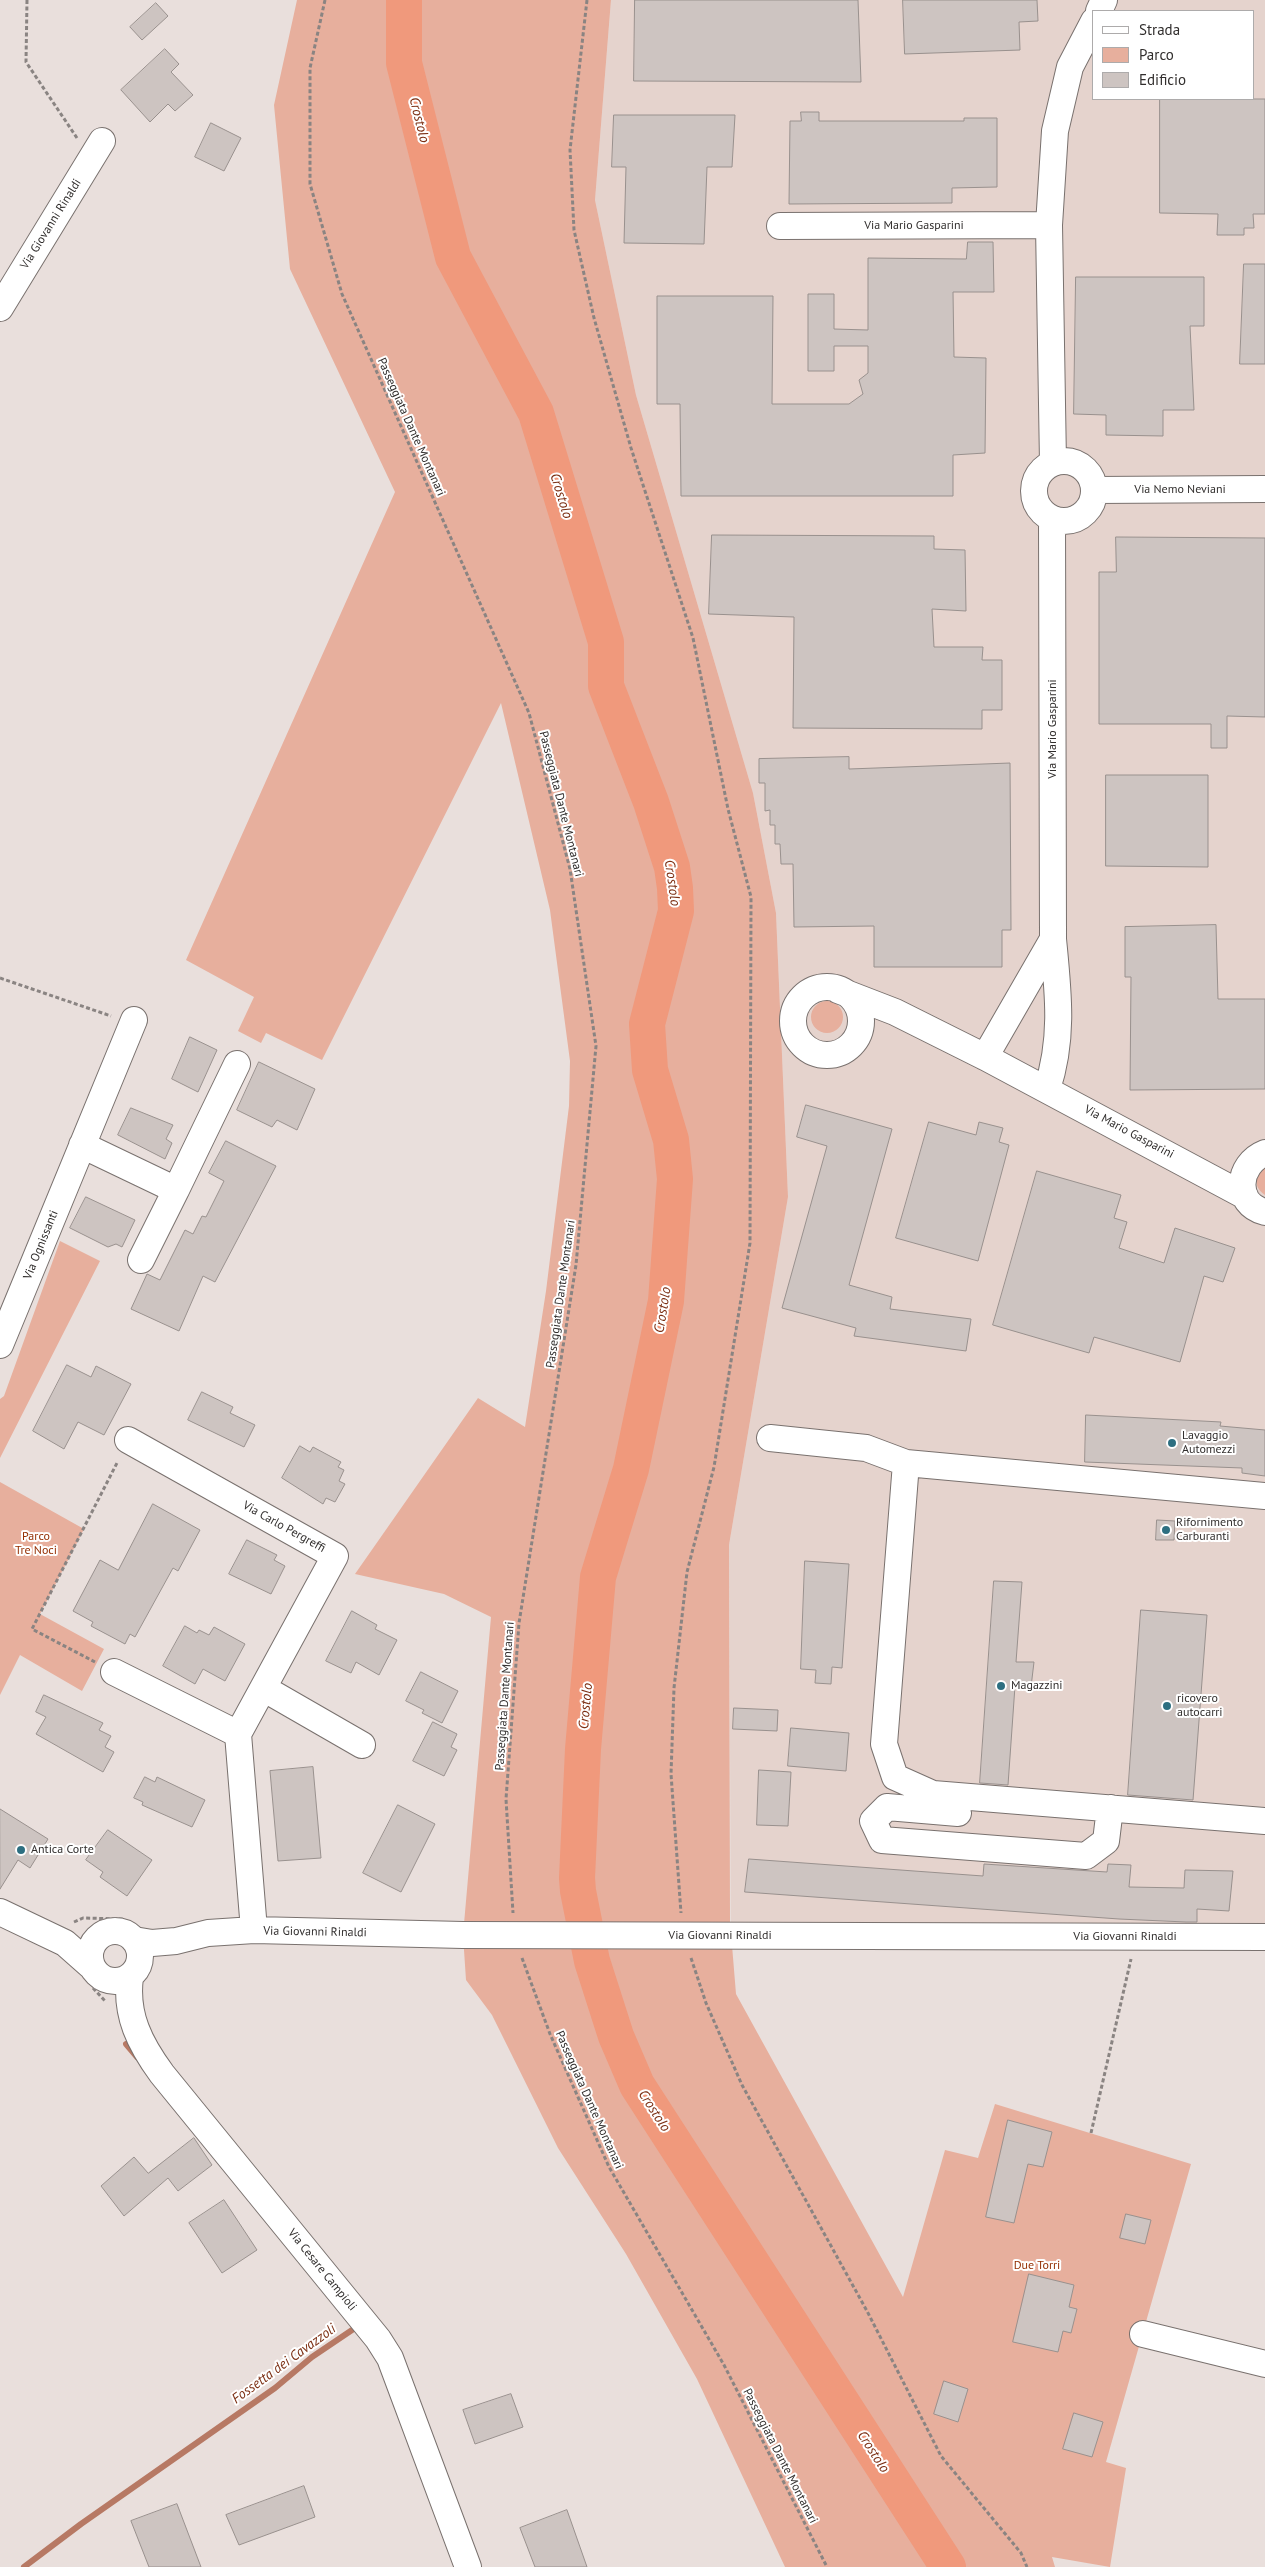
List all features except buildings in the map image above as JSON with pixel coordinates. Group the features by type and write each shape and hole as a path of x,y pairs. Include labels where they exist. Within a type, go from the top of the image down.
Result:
{"street":[{"path":"1053,463 1049,225 1055,131 1070,68 1092,25"},
{"name":"Via Giovanni Rinaldi","path":"0,308 97,150"},
{"name":"Via Mario Gasparini","path":"780,226 1049,225"},
{"path":"1063,461 1081,466 1088,472 1095,490 1094,500 1082,516 1062,522 1052,519 1044,513 1034,495 1038,476 1053,463 1063,461"},
{"name":"Via Nemo Neviani","path":"1095,490 1265,489"},
{"name":"Via Mario Gasparini","path":"1047,1089 1057,1057 1059,1000 1053,938 1052,519"},
{"name":"Via Mario Gasparini","path":"985,1057 1053,938"},
{"name":"Via Mario Gasparini","path":"895,1012 874,1018 859,1032 854,1042 845,1050 823,1055 812,1052 803,1046 796,1036 793,1020 798,1003 806,995 816,989 838,990 895,1012 1047,1089 1210,1176 1251,1193 1249,1163 1265,1153"},
{"path":"838,990 854,1002 860,1022 859,1032"},
{"name":"Via Ognissanti","path":"0,1344 82,1145 126,1019"},
{"path":"141,1260 237,1064"},
{"path":"82,1145 176,1190"},
{"path":"770,1438 866,1448 906,1463 1265,1496"},
{"name":"Via Carlo Pergreffi","path":"123,1451 335,1556 238,1734"},
{"path":"906,1463 884,1744 895,1777 933,1794 1265,1821"},
{"path":"114,1672 238,1734 254,1930"},
{"path":"263,1688 362,1746"},
{"path":"996,1799 994,1816 887,1807 873,1821 882,1840 1086,1856 1106,1841 1110,1808"},
{"path":"0,1912 38,1928 70,1934 100,1935 114,1930 129,1935 134,1940 140,1955 131,1983"},
{"name":"Via Cesare Campioli","path":"38,1928 65,1943 97,1972 131,1983 142,2045 162,2074 378,2339 390,2358 468,2567"},
{"name":"Via Giovanni Rinaldi","path":"176,1941 208,1933 254,1930 516,1936 1265,1937"},
{"path":"97,1972 90,1949 100,1935"},
{"path":"134,1940 152,1944 176,1941"},
{"path":"131,1983 154,1951 176,1941"},
{"path":"1143,2334 1265,2364"}],"path":[{"path":"27,0 26,62 39,84 97,150"},
{"name":"Passeggiata Dante Montanari","path":"325,0 310,68 310,184 342,294 529,713 570,869 596,1046 576,1265 519,1624 506,1799 518,1947 550,2034 609,2167 724,2365 827,2567"},
{"path":"587,0 570,150 574,230 594,318 631,448 693,638 728,809 751,896 750,1243 714,1467 686,1572 674,1688 672,1774 684,1936 706,2003 742,2085 867,2312 941,2456 1022,2553 1027,2567"},
{"path":"0,978 126,1019"},
{"path":"114,1672 32,1629 123,1451"},
{"path":"1091,2133 1136,1937"}],"shaded area":[{"path":"611,0 1265,0 1265,1938 731,1935 729,1545 788,1197 776,913 753,793 636,395 595,200"}],"green space":[{"name":"Due Torri","path":"297,0 611,0 595,200 636,395 753,793 776,913 788,1197 729,1545 730,1921 736,1994 903,2297 945,2150 978,2158 995,2104 1191,2164 1106,2462 1126,2468 1110,2567 1052,2557 1055,2567 785,2567 697,2379 626,2254 558,2148 492,2015 466,1980 463,1935 491,1617 444,1594 355,1574 478,1398 525,1427 546,1291 569,1106 570,1061 550,910 501,703 322,1060 266,1033 261,1043 238,1031 254,997 186,960 395,492 290,269 274,105"},
{"path":"827,1001 839,1005 843,1017 839,1029 827,1033 815,1029 811,1017 815,1005"},
{"path":"1265,1167 1265,1195 1258,1188 1257,1181 1259,1174"},
{"path":"60,1241 100,1261 0,1458 0,1399 4,1396"},
{"name":"Parco Tre Noci","path":"0,1482 84,1529 40,1614 104,1649 82,1691 20,1655 0,1695"}],"waterway":[{"name":"Crostolo","path":"404,0 404,63 453,257 536,413 606,642 606,686 651,802 672,867 675,888 676,911 647,1024 650,1070 671,1140 675,1179 666,1301 631,1469 598,1577 583,1749 577,1878 592,1961 616,2036 637,2085 948,2567"},
{"name":"Fossetta dei Cavazzoli","path":"131,2042 126,2044 137,2057"},
{"name":"Fossetta dei Cavazzoli","path":"24,2567 81,2524 275,2388 312,2357 355,2328 352,2323"}],"place":[{"name":"Lavaggio Automezzi","path":"1172,1443"},
{"name":"Rifornimento Carburanti","path":"1166,1530"},
{"name":"Magazzini","path":"1001,1686"},
{"name":"ricovero autocarri","path":"1167,1706"},
{"name":"Antica Corte","path":"21,1850"}]}
